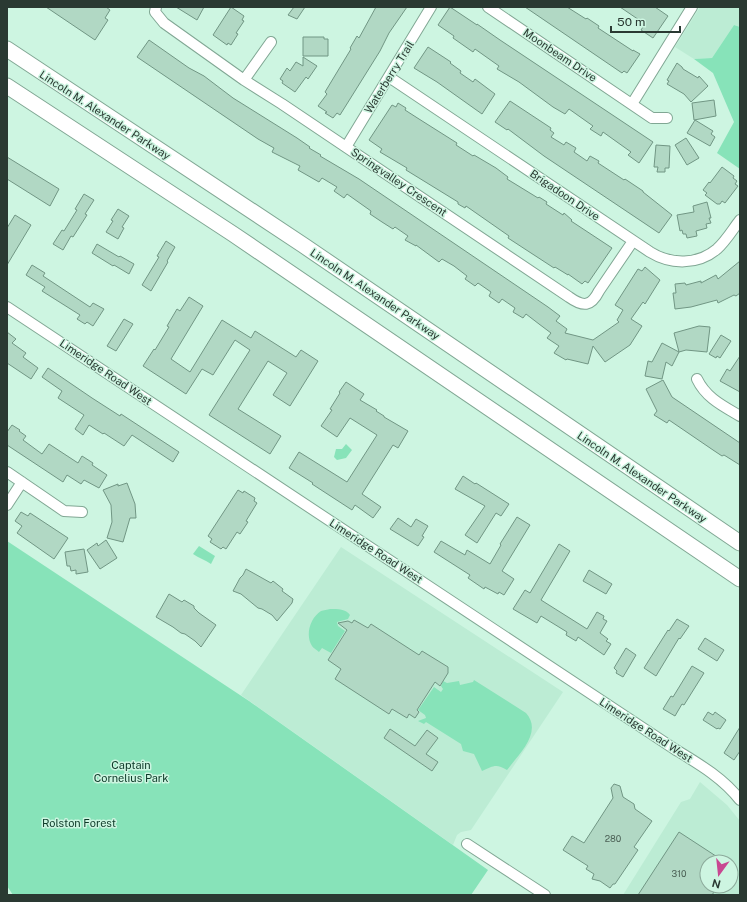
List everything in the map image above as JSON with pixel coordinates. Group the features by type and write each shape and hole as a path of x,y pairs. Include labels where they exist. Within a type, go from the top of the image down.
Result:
{"highway":[{"name":"Lincoln M. Alexander Parkway","path":"7,49 303,245 740,544"},
{"path":"7,86 233,234 740,579"}],"street":[{"name":"Springvalley Crescent","path":"156,7 155,12 164,23 244,80 570,297 575,302 583,304 596,298 599,291 633,241"},
{"name":"Waterberry Trail","path":"346,147 431,7"},
{"name":"Moonbeam Drive","path":"488,7 652,118 667,118"},
{"path":"632,104 691,7"},
{"path":"244,80 271,42"},
{"name":"Brigadoon Drive","path":"389,77 655,255 678,262 705,256 716,249 725,240 740,220"},
{"name":"Limeridge Road West","path":"7,307 704,768 723,782 740,800"},
{"path":"697,379 702,389 709,396 740,416"},
{"path":"7,472 64,511 82,512"},
{"path":"7,505 22,482"},
{"path":"467,844 545,895"}],"shaded area":[{"path":"700,7 740,7 740,27 734,25 712,58 694,59 675,47"},
{"path":"341,547 563,692 471,830 461,832 457,835 453,845 241,695"},
{"path":"700,782 727,805 740,821 740,895 623,895 681,802 690,799"}],"green space":[{"path":"734,25 740,27 740,169 717,153 734,122 713,73 694,59 712,58"},
{"path":"346,444 352,450 346,458 337,460 334,457 336,449 342,449"},
{"name":"Captain Cornelius Park","path":"7,541 249,701 488,870 471,895 13,895 7,886"},
{"path":"199,546 215,556 211,564 193,554"},
{"path":"330,609 344,610 350,615 348,619 337,622 338,626 345,631 331,653 322,648 319,652 310,642 309,632 311,622 321,611"},
{"path":"474,680 526,713 531,720 531,735 523,750 507,770 500,766 494,766 482,771 474,754 463,751 461,744 426,722 424,724 418,721 426,718 425,715 418,710 434,687 441,692 443,689 441,686 443,681 447,683 459,681 460,685 473,682"}],"building":[{"path":"46,7 106,7 110,10 105,18 108,20 95,40"},
{"path":"176,7 204,7 197,20"},
{"path":"231,7 244,16 242,20 244,21 236,33 238,34 231,45 228,43 227,45 213,35"},
{"path":"294,7 305,7 297,19 288,15"},
{"path":"376,7 407,7 389,33 380,51 340,115 337,113 333,118 318,106 327,94 325,92 351,49 350,48 357,36 359,38"},
{"path":"450,7 653,142 639,163 628,155 631,152 603,132 601,136 590,129 593,126 569,109 565,114 553,107 519,82 497,69 499,66 475,49 473,52 453,38 454,36 438,25"},
{"path":"525,7 567,7 586,19 587,18 599,26 598,28 640,54 627,73 624,71 622,73"},
{"path":"620,7 655,7 668,16 653,38 641,30 645,24"},
{"path":"303,37 324,37 324,39 328,39 328,56 303,56"},
{"path":"149,40 189,68 204,76 233,98 297,138 310,147 309,148 321,155 320,156 359,179 548,307 560,316 556,321 567,329 565,333 593,340 619,322 617,320 623,310 615,305 638,269 642,271 645,267 660,280 645,304 643,302 631,319 642,326 630,345 605,362 593,346 588,364 566,360 554,353 559,346 547,338 551,333 526,314 523,318 513,312 515,308 502,299 499,303 489,296 491,292 478,283 475,286 465,279 467,276 454,266 442,259 439,262 416,245 405,240 408,236 395,227 393,229 370,214 371,211 347,194 344,198 334,191 337,187 322,178 319,182 298,170 300,166 272,152 274,148 258,139 137,57"},
{"path":"428,47 451,62 450,63 461,71 460,73 473,82 475,79 495,94 482,114 437,82 414,68"},
{"path":"303,57 317,66 308,79 306,77 295,92 282,83 283,81 280,79 287,68 290,71 296,62 303,66"},
{"path":"677,63 683,69 698,78 699,76 708,86 691,102 684,94 667,84 669,81 667,80"},
{"path":"714,100 716,116 694,120 692,103"},
{"path":"510,101 551,128 550,130 554,133 551,137 564,145 566,142 576,148 574,152 587,161 590,156 599,161 598,163 643,191 672,215 659,233 544,156 508,129 507,130 495,122"},
{"path":"398,103 406,108 405,110 457,143 456,145 496,168 508,177 507,179 547,202 546,204 563,215 564,213 572,220 571,221 612,248 588,283 585,281 582,284 568,274 555,267 554,268 508,238 509,236 466,206 465,208 458,204 458,202 406,170 407,168 380,152 382,149 369,140 392,105 396,107"},
{"path":"695,120 713,131 711,134 715,137 710,146 687,133"},
{"path":"686,138 699,158 687,165 675,145"},
{"path":"656,145 670,146 669,168 665,168 665,172 657,172 658,167 654,167"},
{"path":"7,157 59,189 50,206 7,179"},
{"path":"722,167 734,176 733,178 737,181 735,184 738,186 725,203 722,201 720,204 717,204 705,195 707,193 703,190"},
{"path":"84,194 94,200 85,214 87,215 73,237 71,236 63,250 53,244 62,230 64,231 77,210 75,209"},
{"path":"707,202 711,223 706,224 707,228 696,231 697,236 687,238 686,234 683,234 682,230 680,231 677,215 694,212 693,206"},
{"path":"118,209 129,216 122,227 124,228 118,239 106,232"},
{"path":"15,215 31,225 7,265 7,228"},
{"path":"166,241 175,247 151,291 142,285 159,257 157,256"},
{"path":"97,244 134,264 129,274 92,253"},
{"path":"740,261 740,293 736,296 734,295 718,303 717,300 691,307 675,309 673,293 676,293 675,284 685,283 686,285 701,281 701,283 716,275 718,279"},
{"path":"32,265 45,273 43,276 90,307 93,303 104,309 93,326 87,322 85,324 77,319 80,315 42,291 45,287 26,275"},
{"path":"189,297 203,306 171,359 190,372 222,320 251,338 255,331 296,357 301,350 318,361 290,406 273,395 287,373 268,361 238,409 281,436 270,454 209,415 250,350 235,340 213,375 202,369 186,394 143,366 169,327 167,326 177,309 180,311"},
{"path":"124,319 133,324 116,351 107,346"},
{"path":"699,326 710,327 707,352 686,350 679,352 674,333"},
{"path":"7,332 16,339 12,343 26,353 23,357 38,368 31,379 7,363"},
{"path":"721,335 731,341 720,358 717,356 716,358 709,354"},
{"path":"662,343 679,352 672,366 666,362 662,379 645,376 648,361 652,362"},
{"path":"740,356 740,392 720,381 727,369 730,371"},
{"path":"48,368 120,416 121,414 179,452 173,462 132,435 124,446 89,425 83,435 75,429 84,415 58,398 62,391 42,377"},
{"path":"663,380 672,397 740,443 740,465 724,455 722,456 669,420 667,423 654,415 657,411 646,389"},
{"path":"346,382 364,394 360,400 377,410 376,411 384,417 408,431 398,448 393,445 362,494 381,507 373,518 355,505 352,510 289,468 299,452 347,482 377,435 350,418 337,437 321,426 332,410 330,409"},
{"path":"12,425 26,436 23,440 42,454 49,444 78,463 82,456 93,463 92,465 107,475 99,488 84,480 81,484 67,475 63,482 7,445 7,432"},
{"path":"463,476 509,504 501,516 496,513 477,543 465,535 485,506 455,489"},
{"path":"127,483 135,504 136,518 130,518 123,542 107,538 112,522 111,505 103,490 118,484 118,486"},
{"path":"238,490 243,493 244,491 255,498 254,501 257,503 246,521 248,522 240,534 237,532 226,549 223,547 221,549 210,542 212,539 208,536"},
{"path":"21,512 28,516 30,513 68,538 54,559 17,533 22,526 15,521"},
{"path":"517,517 530,525 502,571 514,579 504,595 499,592 498,594 485,587 484,589 468,578 470,575 434,552 441,541 465,555 467,550 490,564 501,545 500,544"},
{"path":"398,518 411,527 416,519 428,526 422,536 424,537 418,546 390,529"},
{"path":"106,540 117,558 100,569 87,550 97,543 98,546"},
{"path":"559,544 570,551 541,600 587,629 597,612 604,616 603,619 607,621 600,633 608,639 606,641 611,644 604,655 578,637 576,641 566,635 567,632 541,616 537,623 513,609 525,590 530,593"},
{"path":"84,549 88,572 76,574 76,570 71,571 70,566 67,566 65,552"},
{"path":"246,569 271,583 273,581 283,589 282,591 293,599 292,603 277,621 272,615 258,608 241,594 233,591"},
{"path":"589,570 612,584 606,594 583,581"},
{"path":"169,594 182,602 184,600 194,606 199,613 216,625 201,647 185,634 156,617"},
{"path":"677,619 689,626 680,639 679,638 656,676 644,668 668,630 669,631"},
{"path":"354,620 368,628 371,624 419,655 422,651 448,667 448,673 440,686 435,682 417,710 419,712 415,718 409,714 407,718 392,709 389,714 335,679 341,669 328,660 347,630 338,623 348,621 352,623"},
{"path":"705,638 724,650 717,661 698,649"},
{"path":"626,648 636,655 623,677 616,673 617,671 614,668"},
{"path":"692,666 704,673 684,705 682,704 675,716 663,709 671,696 673,697"},
{"path":"708,712 713,715 715,712 726,720 720,729 717,729 703,720"},
{"path":"740,727 740,751 734,760 724,753"},
{"path":"390,729 415,746 427,730 438,738 426,754 438,762 432,771 384,738"},
{"path":"614,784 620,786 623,797 634,804 635,809 652,821 634,847 638,850 615,884 613,884 610,888 600,881 592,879 594,874 586,869 588,866 563,850 572,836 584,843 613,798 611,788"},
{"path":"679,832 713,854 699,854 699,894 713,894 712,895 638,895"}],"park label":[{"name":"Rolston Forest","path":"79,823"}]}
